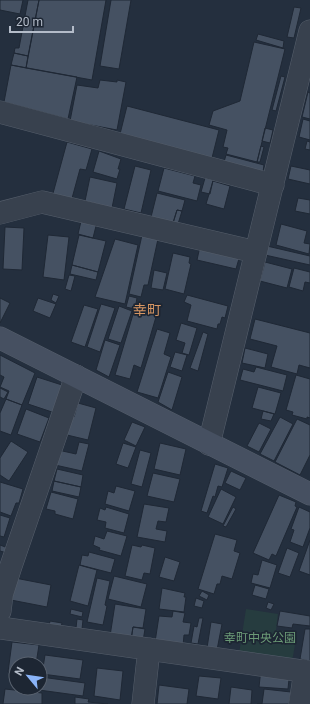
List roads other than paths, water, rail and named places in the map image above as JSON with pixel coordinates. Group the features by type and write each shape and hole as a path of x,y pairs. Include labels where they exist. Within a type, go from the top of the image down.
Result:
{"street":[{"path":"209,444 310,32"},
{"path":"0,112 273,185"},
{"path":"0,213 42,202 256,252"},
{"path":"0,338 310,494"},
{"path":"0,611 2,594 11,566 76,376"},
{"path":"0,628 308,671 300,704"},
{"path":"143,704 149,649"}],"district":[{"name":"幸町","path":"147,310"}],"park label":[{"name":"幸町中央公園","path":"260,638"}]}
